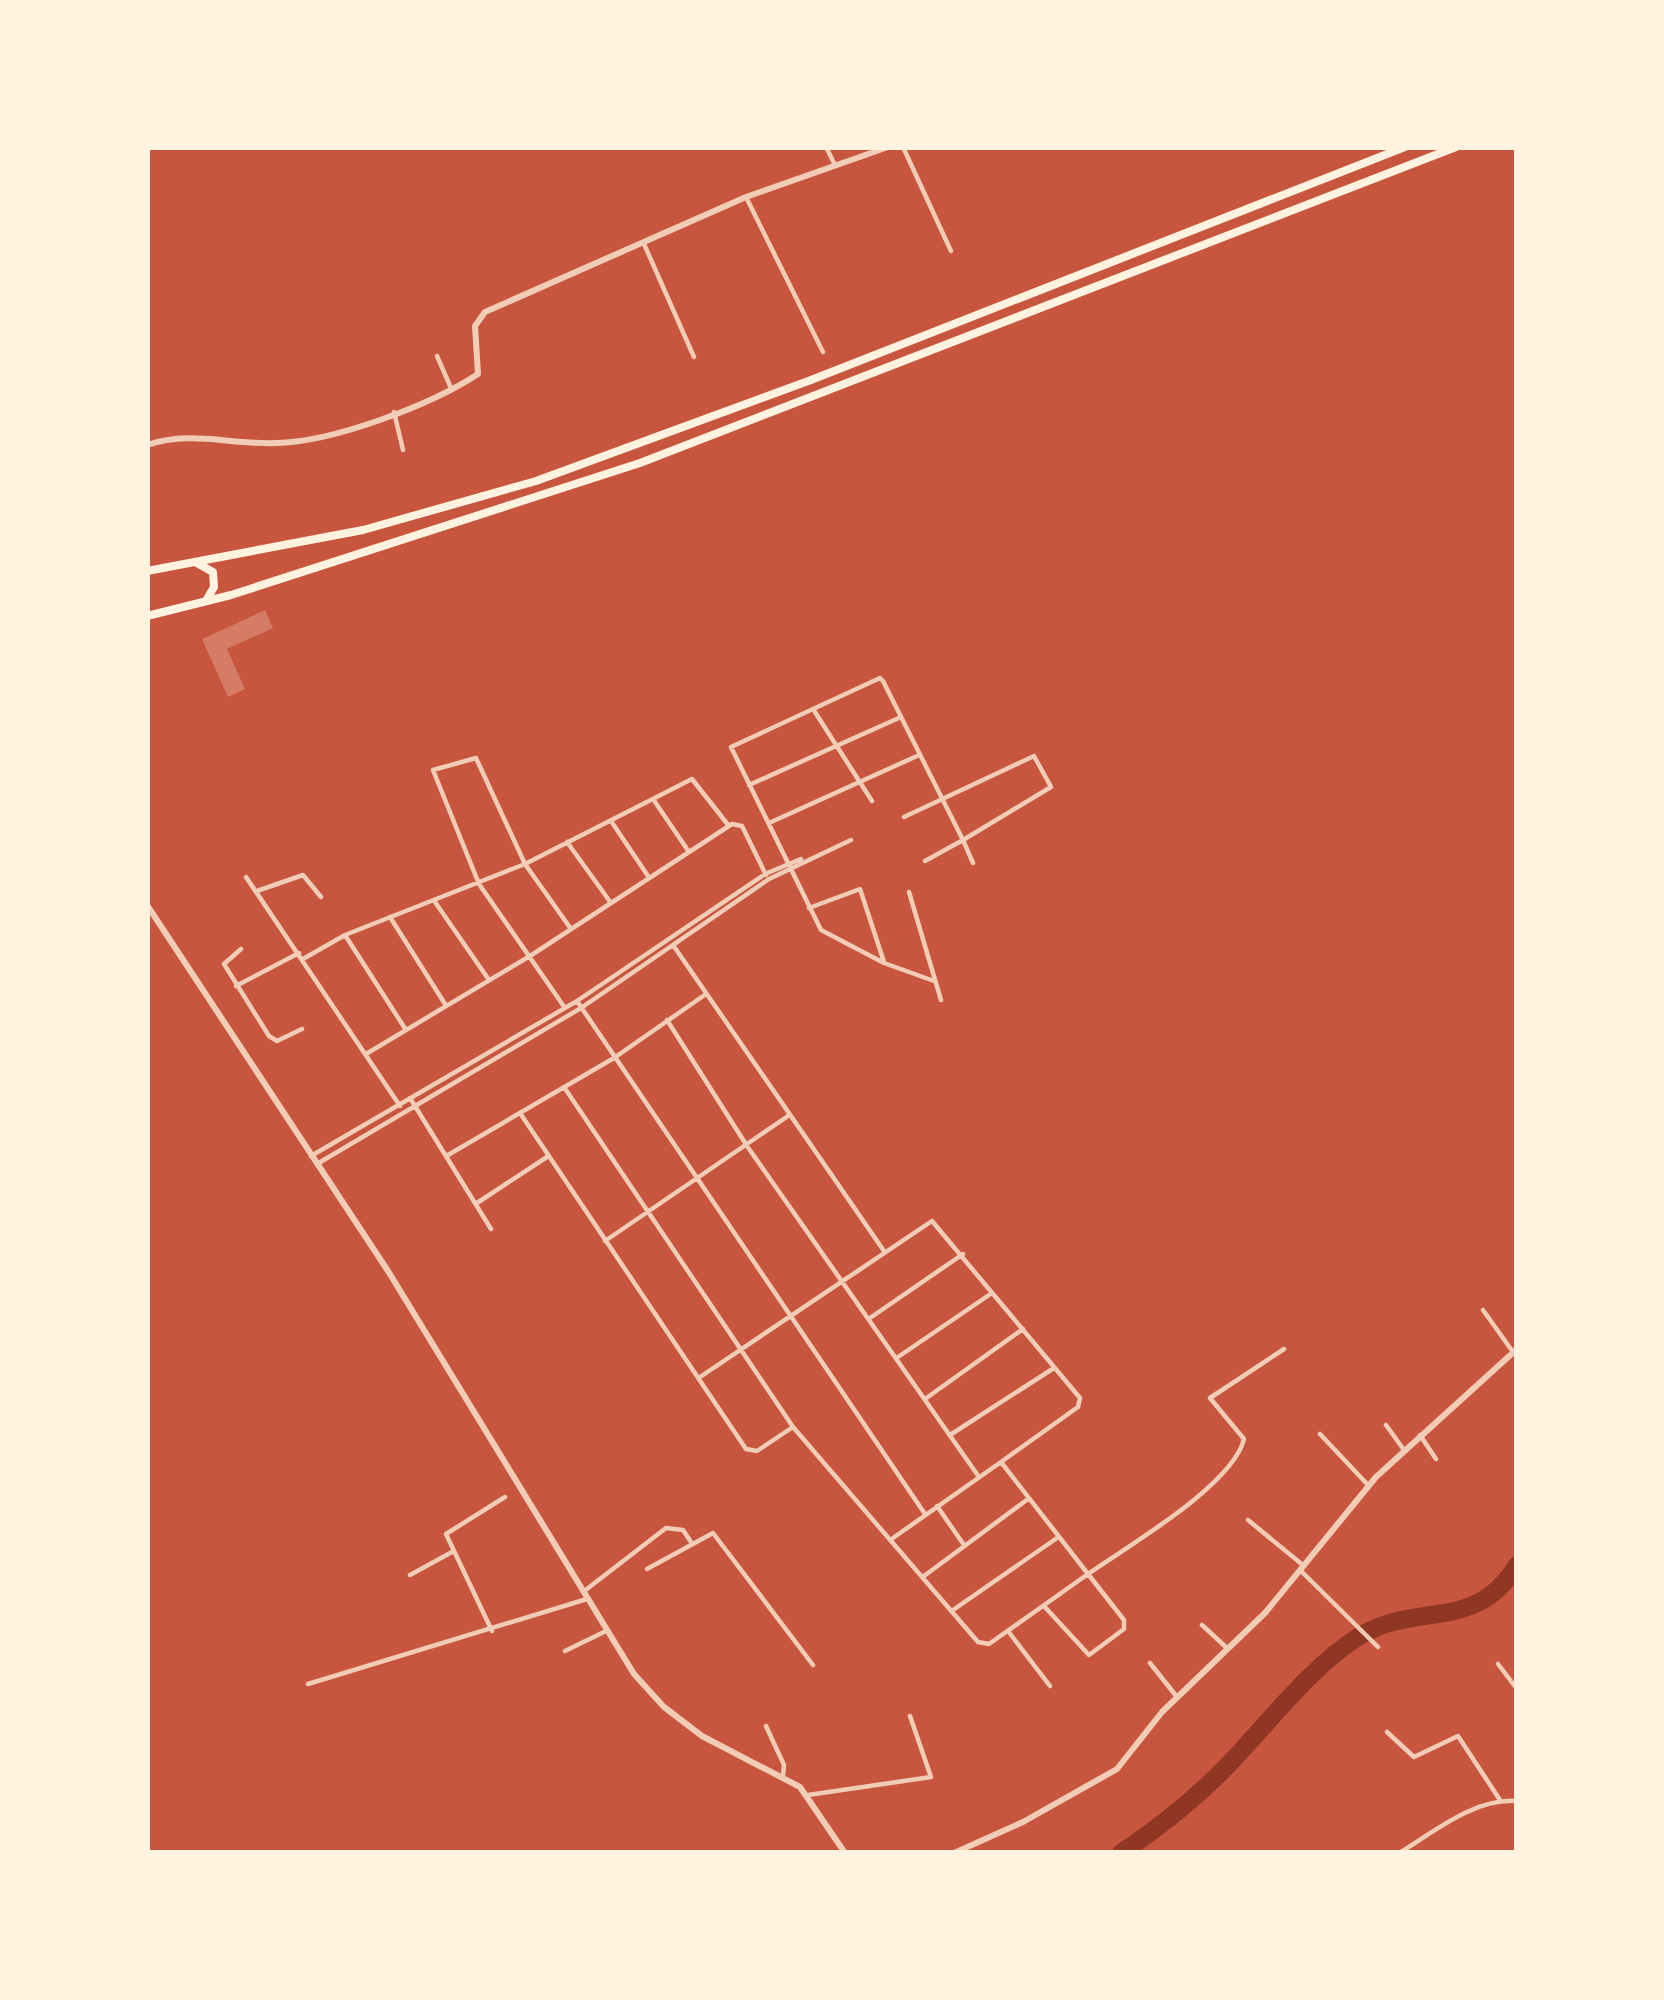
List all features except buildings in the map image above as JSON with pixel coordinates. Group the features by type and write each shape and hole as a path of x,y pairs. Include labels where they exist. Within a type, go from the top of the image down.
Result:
{"highway":[{"path":"147,571 416,517 634,447 1405,147"},
{"path":"147,616 640,463 1456,147"},
{"path":"634,447 640,463"},
{"path":"188,562 213,572 213,591 203,602"}],"street":[{"path":"826,147 834,164"},
{"path":"147,445 192,436 290,443 394,412 480,371 475,329 484,312 746,197 888,147"},
{"path":"903,147 951,251"},
{"path":"746,197 824,352"},
{"path":"644,244 694,357"},
{"path":"437,356 451,388"},
{"path":"394,412 403,450"},
{"path":"934,981 884,963 825,933 730,748 872,680 884,681 973,862"},
{"path":"814,709 872,801"},
{"path":"749,785 902,717"},
{"path":"565,1009 479,884 432,773 473,756 525,864 571,929"},
{"path":"770,823 918,756"},
{"path":"904,817 1036,756 1052,781 1052,787 1027,804 925,861"},
{"path":"236,986 345,935 525,864 695,779 729,826"},
{"path":"653,799 689,852"},
{"path":"610,821 650,878"},
{"path":"366,1054 530,956 729,826 742,826 767,876"},
{"path":"316,1164 579,1005 767,876 851,840"},
{"path":"567,842 611,903"},
{"path":"256,891 303,875 320,897"},
{"path":"246,877 404,1113"},
{"path":"809,908 860,889 884,963"},
{"path":"909,892 941,1000"},
{"path":"435,902 489,980"},
{"path":"147,905 388,1271 606,1631 664,1707 733,1755 783,1776 808,1795 845,1853"},
{"path":"391,917 446,1006"},
{"path":"345,935 406,1030"},
{"path":"671,942 884,1251"},
{"path":"241,950 224,963 273,1040 302,1029"},
{"path":"448,1155 614,1058 706,994"},
{"path":"311,1156 579,1005"},
{"path":"579,1005 926,1514"},
{"path":"667,1021 747,1146 979,1477"},
{"path":"564,1088 793,1427 981,1644 1008,1631 1198,1494 1233,1460 1244,1439 1210,1398 1283,1349"},
{"path":"410,1098 491,1229"},
{"path":"520,1113 749,1451 793,1427"},
{"path":"604,1241 788,1116"},
{"path":"336,1141 341,1150"},
{"path":"477,1204 547,1156"},
{"path":"700,1378 931,1221 1080,1399 1079,1406 893,1538"},
{"path":"871,1318 963,1255"},
{"path":"898,1357 994,1292"},
{"path":"954,1853 1104,1778 1174,1694 1300,1565 1365,1482 1512,1349 1483,1310"},
{"path":"926,1399 1024,1328"},
{"path":"950,1435 1054,1368"},
{"path":"1385,1425 1404,1450"},
{"path":"1320,1434 1365,1482"},
{"path":"1420,1436 1436,1459"},
{"path":"1000,1462 1125,1625 1094,1654 1086,1654 1044,1606"},
{"path":"492,1630 453,1551 448,1530 505,1497"},
{"path":"924,1576 1028,1499"},
{"path":"937,1506 964,1545"},
{"path":"1248,1520 1300,1565 1378,1647"},
{"path":"308,1684 492,1630 585,1596 666,1528 682,1530 691,1542"},
{"path":"647,1569 713,1533 813,1665"},
{"path":"953,1610 1058,1538"},
{"path":"410,1575 453,1551"},
{"path":"1202,1625 1225,1646"},
{"path":"565,1651 606,1631"},
{"path":"1008,1631 1050,1686"},
{"path":"1150,1663 1174,1694"},
{"path":"1498,1664 1517,1689"},
{"path":"808,1795 931,1777 910,1716"},
{"path":"766,1726 784,1766 783,1776"},
{"path":"1387,1732 1414,1757 1458,1736 1501,1800"},
{"path":"1399,1853 1467,1812 1501,1800 1517,1801"}],"waterway":[{"path":"1121,1853 1202,1790 1340,1650 1380,1626 1483,1600 1517,1565"}]}
